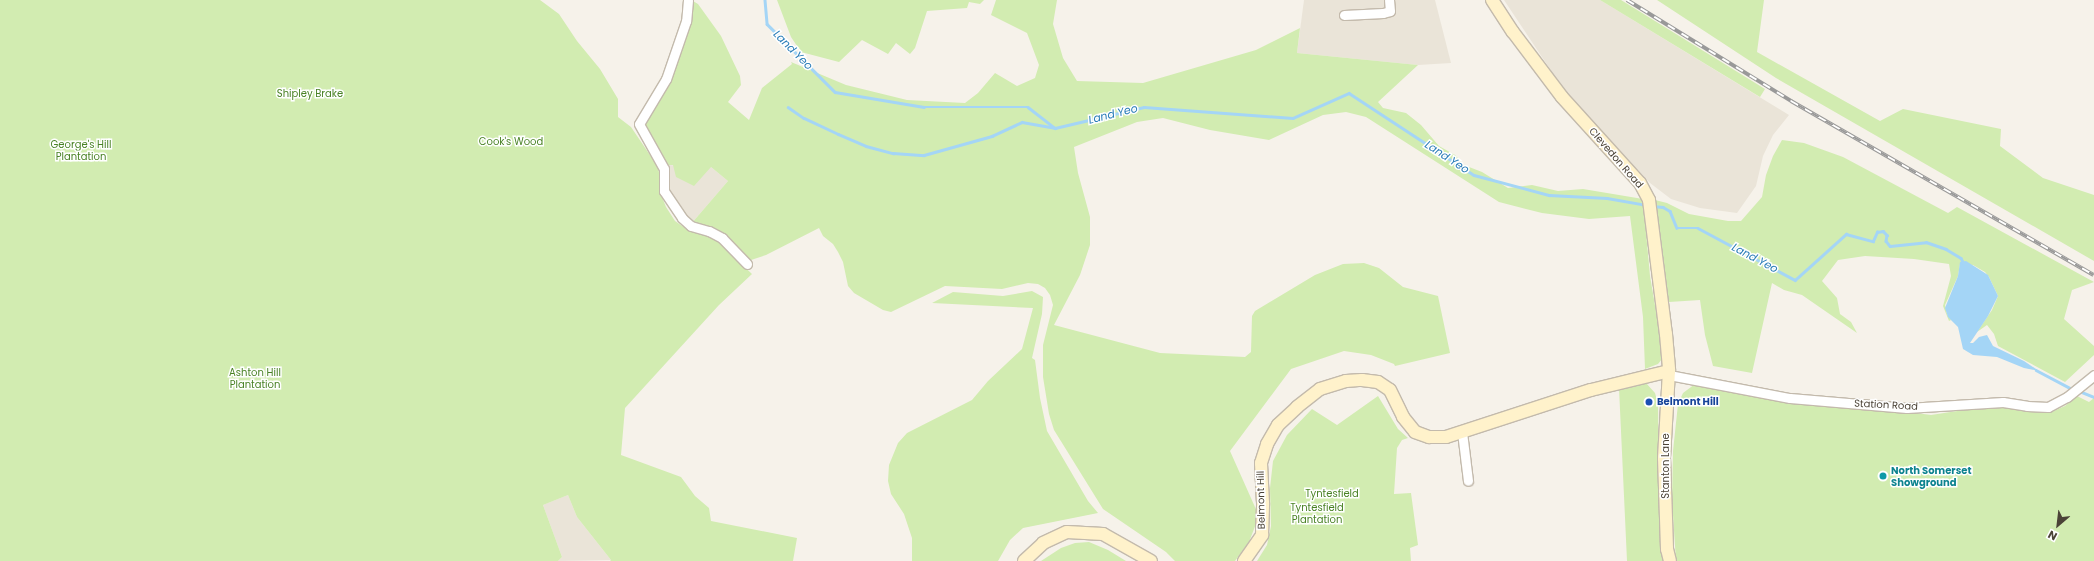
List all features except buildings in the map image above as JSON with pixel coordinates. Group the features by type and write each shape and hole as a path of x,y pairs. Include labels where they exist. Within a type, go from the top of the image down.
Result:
{"main road":[{"name":"Clevedon Road","path":"1492,0 1513,32 1562,97 1640,183 1649,205 1666,334 1669,373"},
{"name":"Belmont Hill","path":"1244,561 1262,535 1263,503 1261,463 1267,444 1278,425 1296,407 1320,389 1346,381 1362,380 1378,382 1390,390 1403,417 1415,432 1429,437 1446,437 1592,390 1669,373"},
{"name":"Stanton Lane","path":"1669,373 1664,458 1667,549 1670,561"},
{"path":"1024,561 1027,556 1043,543 1067,532 1103,534 1151,561"}],"street":[{"path":"688,0 686,21 666,79 639,124 664,169 664,191 682,218 690,226 709,231 722,238 747,264"},
{"path":"1344,15 1383,13 1390,11 1389,0"},
{"name":"Station Road","path":"1669,373 1790,398 1907,408 2003,402 2027,406 2048,407 2067,398 2094,375"},
{"path":"1462,432 1468,481"}],"shaded area":[{"path":"1304,0 1435,0 1451,63 1418,65 1297,53"},
{"path":"1504,0 1600,0 1789,115 1773,135 1763,156 1756,186 1737,213 1700,208 1671,199 1650,183 1564,90"},
{"path":"667,165 711,167 728,181 691,224 666,188"},
{"path":"568,495 577,517 611,560 558,561 562,557 543,505"}],"green space":[{"path":"0,0 540,0 559,14 577,41 600,69 618,99 618,117 631,127 656,164 659,172 662,197 666,207 675,221 688,230 715,239 752,274 719,305 625,408 621,455 681,477 695,496 709,508 711,521 797,538 793,561 610,561 611,560 577,517 568,495 543,505 562,557 558,561 0,561"},
{"path":"777,0 984,0 980,4 969,2 967,8 927,11 915,48 910,54 896,43 888,54 862,40 839,62 801,52 791,37"},
{"path":"996,0 1057,0 1053,24 1063,58 1077,81 1143,83 1256,50 1300,28 1297,53 1418,65 1378,102 1383,108 1406,113 1421,125 1439,146 1455,155 1464,165 1482,172 1508,188 1532,185 1558,191 1583,189 1643,199 1650,276 1662,346 1662,359 1658,364 1645,369 1643,317 1630,216 1589,219 1542,213 1499,202 1366,117 1346,112 1323,115 1269,140 1210,130 1163,118 1137,122 1074,147 1078,173 1090,217 1090,245 1080,275 1054,325 1160,353 1245,357 1251,352 1252,316 1255,311 1315,275 1343,264 1364,263 1379,268 1403,287 1438,296 1450,353 1395,366 1394,364 1371,355 1344,351 1291,369 1230,451 1259,516 1249,542 1235,561 1175,561 1166,552 1103,509 1054,430 1049,414 1043,377 1043,345 1053,305 1050,295 1045,288 1038,284 1028,283 1002,289 945,286 891,312 883,310 854,293 848,286 843,262 838,252 833,244 823,236 819,228 766,255 748,261 724,236 691,224 728,181 711,167 694,186 676,177 673,165 667,165 642,124 672,75 682,51 693,1 698,4 721,36 740,76 741,85 728,102 749,120 762,88 792,64 791,62 846,85 907,100 965,103 978,93 995,73 1017,86 1035,78 1039,65 1027,33 991,15"},
{"path":"1600,0 1621,0 1765,89 1760,97"},
{"path":"1657,0 1764,0 1757,52 1880,121 1903,109 2001,129 2000,146 2043,178 2094,195 2094,261 1776,78"},
{"path":"1782,140 1804,143 1843,157 1948,213 1957,207 2094,282 2072,290 2064,319 2094,346 2094,355 2065,382 1998,346 1994,334 1987,325 1977,332 1992,310 1998,296 1985,272 1973,265 1960,264 1958,276 1945,305 1947,314 1951,320 1949,321 1943,306 1951,276 1949,264 1914,259 1865,256 1838,260 1822,281 1837,298 1840,314 1851,322 1857,333 1802,295 1784,290 1772,283 1752,373 1713,366 1705,335 1700,300 1669,302 1651,199 1667,203 1689,214 1728,221 1741,221 1762,197 1766,175 1773,156"},
{"path":"1032,291 1043,297 1042,314 1032,358 1035,360 1040,398 1047,431 1088,501 1098,513 1023,528 1010,540 998,561 912,561 912,538 904,514 891,494 888,481 889,465 898,443 907,433 972,400 988,381 1022,349 1033,308 932,303 953,292 1003,296"},
{"path":"1638,382 1646,383 1655,393 1658,404 1660,534 1663,561 1627,561 1619,388"},
{"name":"North Somerset Showground","path":"1695,384 1931,415 1990,406 2021,408 2049,413 2065,406 2077,396 2089,402 2094,398 2094,561 1676,561 1672,500 1673,451 1678,404 1683,393"},
{"name":"Tyntesfield Plantation","path":"1378,396 1398,429 1408,438 1402,440 1397,448 1394,494 1411,493 1418,545 1410,548 1411,561 1257,561 1267,545 1271,526 1270,488 1273,461 1287,435 1312,409 1337,425"},
{"path":"1089,542 1108,550 1126,561 1041,561 1061,548 1075,543"}],"water":[{"path":"1966,261 1988,275 1998,296 1988,316 1970,343 1973,343 1979,337 1987,335 1993,346 2024,361 2039,371 2024,368 1997,357 1973,355 1963,349 1958,327 1948,317 1945,308 1958,276 1960,262"}],"waterway":[{"name":"Land Yeo","path":"765,0 767,24 835,92 924,107 1028,107 1055,128 1144,107 1293,118 1349,93 1474,175 1549,195 1607,198 1645,205"},
{"path":"788,107 804,118 838,134 866,146 893,153 924,155 992,136 1022,122 1055,128"},
{"name":"Land Yeo","path":"1652,206 1663,207 1670,211 1677,228 1698,228 1795,280 1846,234 1873,241 1877,232 1883,231 1887,235 1886,241 1890,246 1926,242 1946,249 1961,258 1964,264"},
{"name":"Land Yeo","path":"2036,370 2072,389"},
{"name":"Land Yeo","path":"2079,391 2094,397"}],"railway":[{"path":"1627,0 1791,101 2094,275"}],"place":[{"name":"Belmont Hill","path":"1649,402"},
{"name":"North Somerset Showground","path":"1883,476"}],"park label":[{"name":"Shipley Brake","path":"310,94"},
{"name":"Cook's Wood","path":"511,142"},
{"name":"George's Hill Plantation","path":"81,150"},
{"name":"Ashton Hill Plantation","path":"255,378"},
{"name":"Tyntesfield","path":"1332,494"}]}
